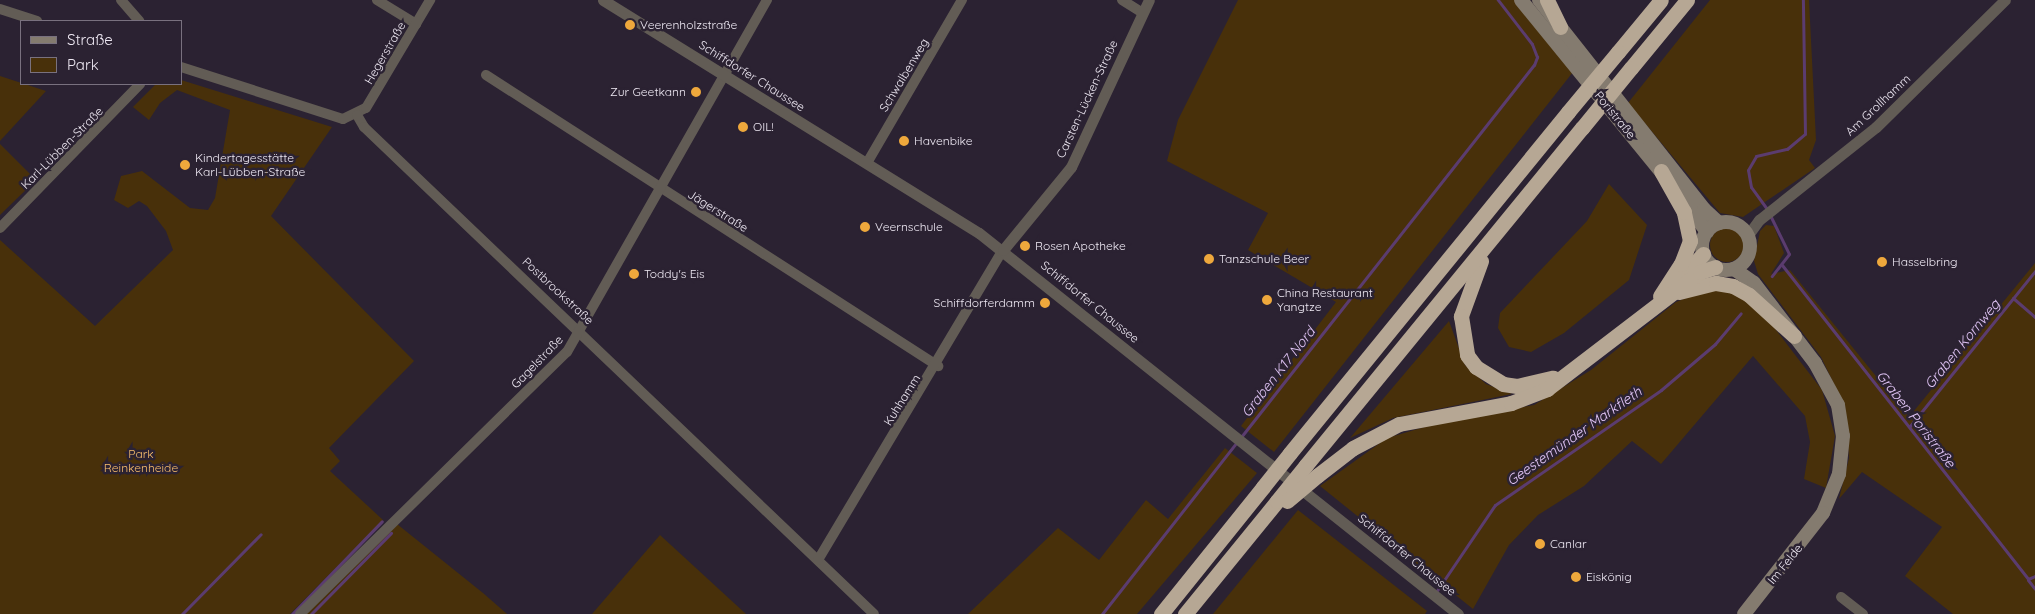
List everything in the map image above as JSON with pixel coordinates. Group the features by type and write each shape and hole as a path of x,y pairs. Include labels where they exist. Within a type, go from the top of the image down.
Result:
{"highway":[{"path":"1547,0 1560,27"},
{"path":"1160,614 1660,0"},
{"path":"1186,614 1231,558 1312,470 1496,234 1687,0"},
{"path":"1661,171 1684,212 1690,241 1665,295"},
{"path":"1496,234 1473,276 1460,329 1467,355 1476,367 1503,384 1517,386 1555,377 1665,295 1714,267"},
{"path":"1312,470 1365,440 1399,424 1511,404 1547,389 1665,295 1704,254"},
{"path":"1665,295 1716,283 1733,286 1755,300 1794,336"}],"main road":[{"name":"Poristraße","path":"1521,0 1661,171 1707,232"},
{"name":"Poristraße","path":"1540,0 1704,209 1719,223"},
{"path":"1719,223 1745,231 1750,248 1740,265 1714,267 1704,254 1707,232 1719,223"},
{"path":"1740,265 1794,336"},
{"name":"Im Felde","path":"1744,614 1824,513 1843,455 1841,419 1832,389 1794,336"}],"street":[{"path":"121,0 137,20"},
{"path":"377,0 416,24"},
{"name":"Hegerstraße","path":"357,115 375,96 430,0"},
{"name":"Schiffdorfer Chaussee","path":"603,0 1003,250 1458,614"},
{"path":"724,75 767,0"},
{"name":"Schwalbenweg","path":"866,163 962,0"},
{"path":"1122,0 1143,13"},
{"name":"Carsten-Lücken-Straße","path":"1003,250 1071,167 1149,0"},
{"name":"Am Grollhamm","path":"1745,231 1876,127 2005,0"},
{"path":"0,9 34,20"},
{"path":"182,67 338,118 357,115"},
{"name":"Jägerstraße","path":"486,75 938,366"},
{"name":"Gagelstraße","path":"300,614 567,352 724,75"},
{"name":"Karl-Lübben-Straße","path":"0,228 139,85"},
{"name":"Postbrookstraße","path":"357,115 364,127 581,330 874,614"},
{"name":"Kuhhamm","path":"818,560 938,366 1003,250"},
{"path":"1841,597 1862,614"}],"green space":[{"path":"1238,0 1517,0 1573,72 1274,452 1241,426 1336,302 1248,250 1268,213 1167,161 1178,120"},
{"path":"1710,0 1809,0 1816,140 1809,160 1815,168 1743,217 1720,213 1628,103"},
{"path":"0,76 20,83 20,85 28,85 46,91 0,141"},
{"name":"Park Reinkenheide","path":"182,80 332,127 271,216 414,361 329,448 340,461 330,471 383,520 290,614 0,614 0,240 95,326 173,250 166,231 147,206 139,201 128,208 114,200 121,176 142,171 190,208 208,210 215,198 230,110 177,90 160,103 149,120 133,107 155,85 182,85"},
{"path":"0,144 36,180 0,215"},
{"path":"1609,184 1647,225 1629,280 1564,333 1531,352 1509,347 1498,328 1500,313 1587,221"},
{"path":"1766,225 1774,226 1784,253 1771,274 1790,270 1909,417 2035,263 2035,614 1953,614 1905,576 1942,527 1862,472 1839,499 1849,458 1845,407 1821,357 1758,274 1754,261 1760,231"},
{"path":"1727,228 1739,233 1744,245 1739,257 1727,262 1715,257 1710,245 1715,233"},
{"path":"1706,290 1732,292 1743,299 1773,326 1822,390 1835,436 1826,488 1804,479 1810,442 1805,416 1753,356 1661,464 1632,441 1584,486 1538,515 1509,545 1473,609 1320,486 1387,438 1445,421 1534,405 1591,370 1676,302"},
{"path":"1449,321 1465,365 1486,384 1512,394 1393,418 1350,438"},
{"path":"1225,448 1257,473 1137,614 968,614 1058,528 1099,560 1146,500 1168,519"},
{"path":"1298,510 1427,611 1425,614 1213,614"},
{"path":"397,524 483,593 507,614 306,614"},
{"path":"660,535 746,614 592,614"}],"waterway":[{"name":"Graben K17 Nord","path":"1241,437 1534,65 1537,57 1532,44 1498,0"},
{"name":"Geestemünder Markfleth","path":"1767,209 1751,187 1748,170 1756,156 1787,149 1805,134 1803,0"},
{"name":"Geestemünder Markfleth","path":"1770,215 1789,254 1772,276"},
{"name":"Graben Poristraße","path":"1782,265 2028,579 2035,576"},
{"name":"Graben Kornweg","path":"1910,426 2035,271"},
{"name":"Graben Kornweg","path":"2013,298 2035,317"},
{"name":"Geestemünder Markfleth","path":"1436,592 1495,505 1661,390 1715,344 1741,313"},
{"name":"Graben K17 Nord","path":"1102,614 1237,442"},
{"path":"292,614 382,521"},
{"path":"311,614 391,533"},
{"path":"182,614 261,534"},
{"path":"2028,580 2035,589"}],"place":[{"name":"Veerenholzstraße","path":"630,25"},
{"name":"Zur Geetkann","path":"696,92"},
{"name":"OIL!","path":"743,127"},
{"name":"Havenbike","path":"904,141"},
{"name":"Kindertagesstätte Karl-Lübben-Straße","path":"185,165"},
{"name":"Veernschule","path":"865,227"},
{"name":"Rosen Apotheke","path":"1025,246"},
{"name":"Tanzschule Beer","path":"1209,259"},
{"name":"Hasselbring","path":"1882,262"},
{"name":"Toddy's Eis","path":"634,274"},
{"name":"China Restaurant Yangtze","path":"1267,300"},
{"name":"Schiffdorferdamm","path":"1045,303"},
{"name":"Canlar","path":"1540,544"},
{"name":"Eiskönig","path":"1576,577"}]}
